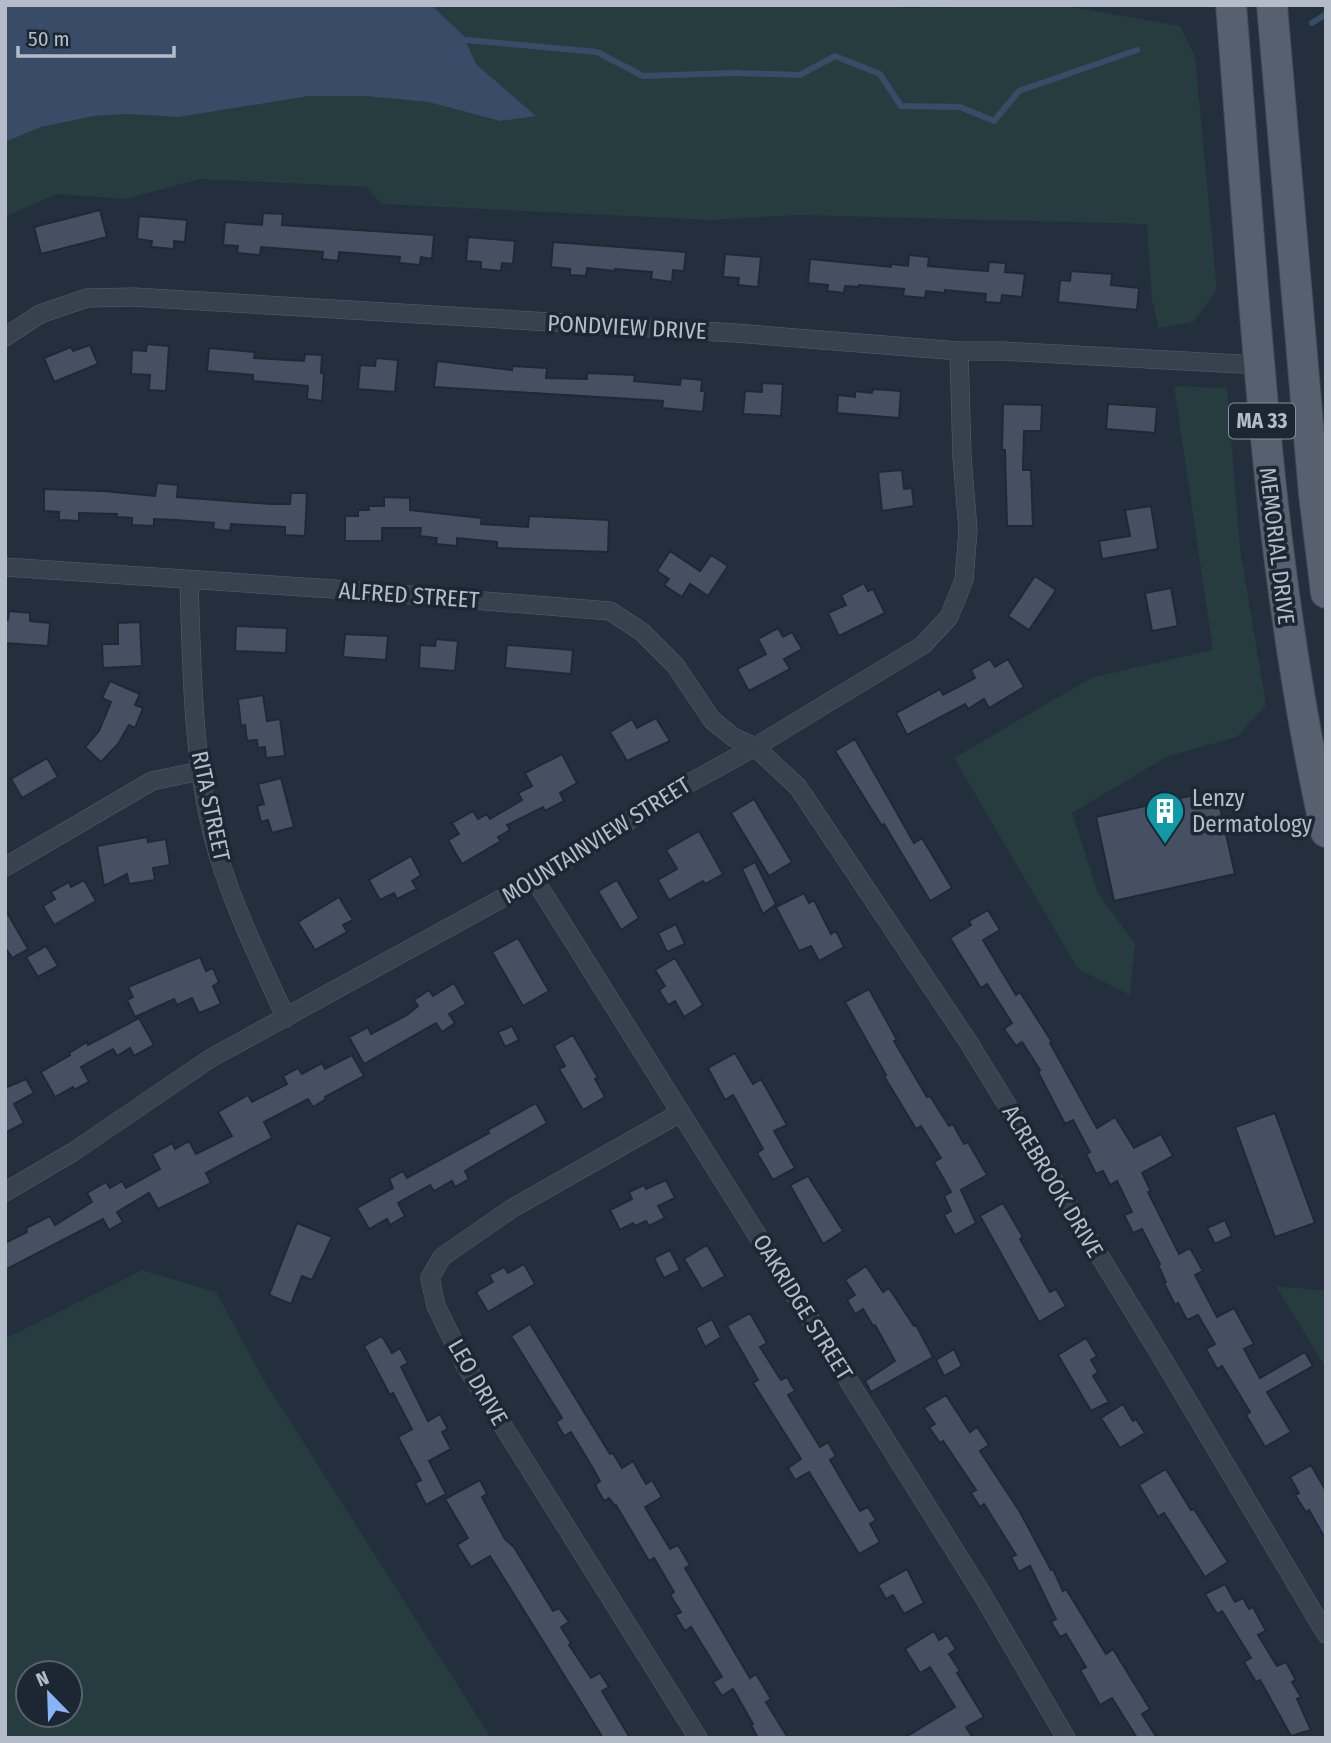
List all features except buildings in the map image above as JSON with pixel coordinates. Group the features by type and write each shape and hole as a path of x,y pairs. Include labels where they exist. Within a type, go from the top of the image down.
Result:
{"main road":[{"name":"MEMORIAL DRIVE","path":"1231,5 1258,365 1274,531 1301,711 1326,832"},
{"name":"MEMORIAL DRIVE","path":"1272,5 1308,426 1326,593"}],"street":[{"name":"PONDVIEW DRIVE","path":"5,337 40,314 87,298 134,297 736,333 959,351 1258,365"},
{"name":"MOUNTAINVIEW STREET","path":"5,1192 73,1152 211,1058 535,880 684,786 755,747 923,645 949,617 964,580 968,530 962,457 959,351"},
{"name":"ALFRED STREET","path":"5,567 610,611 642,632 675,665 712,720 733,737 755,747"},
{"name":"RITA STREET","path":"189,581 192,670 200,771 217,850 249,936 286,1018"},
{"name":"ACREBROOK DRIVE","path":"755,747 798,787 969,1043 1161,1356 1326,1634"},
{"path":"5,867 152,781 200,771"},
{"name":"OAKRIDGE STREET","path":"535,880 982,1594 1066,1738"},
{"name":"LEO DRIVE","path":"680,1113 511,1209 442,1257 430,1278 436,1306 465,1365 698,1738"}],"green space":[{"path":"431,5 889,5 901,8 1060,5 1180,26 1195,57 1217,290 1193,322 1159,328 1152,301 1147,224 799,215 711,220 382,204 366,187 200,179 126,199 56,194 5,217 5,142 41,127 94,116 126,114 179,117 309,96 365,96 428,102 500,121 535,115 476,64 463,35"},
{"path":"1174,386 1227,388 1240,549 1266,705 1237,737 1168,756 1072,813 1098,893 1135,944 1130,995 1078,969 954,758 1093,677 1213,650"},
{"path":"142,1270 216,1292 262,1377 491,1738 5,1738 5,1339"},
{"path":"1276,1286 1326,1291 1326,1368"}],"water":[{"path":"5,5 431,5 463,35 476,64 536,116 500,121 428,102 365,96 309,96 179,117 126,114 94,116 41,127 5,142"}],"waterway":[{"path":"1312,23 1326,14"},
{"path":"456,39 597,52 643,76 735,73 800,75 835,56 880,74 901,106 960,107 994,121 1019,91 1137,50"}],"place":[{"name":"Lenzy Dermatology","path":"1165,845"}]}
